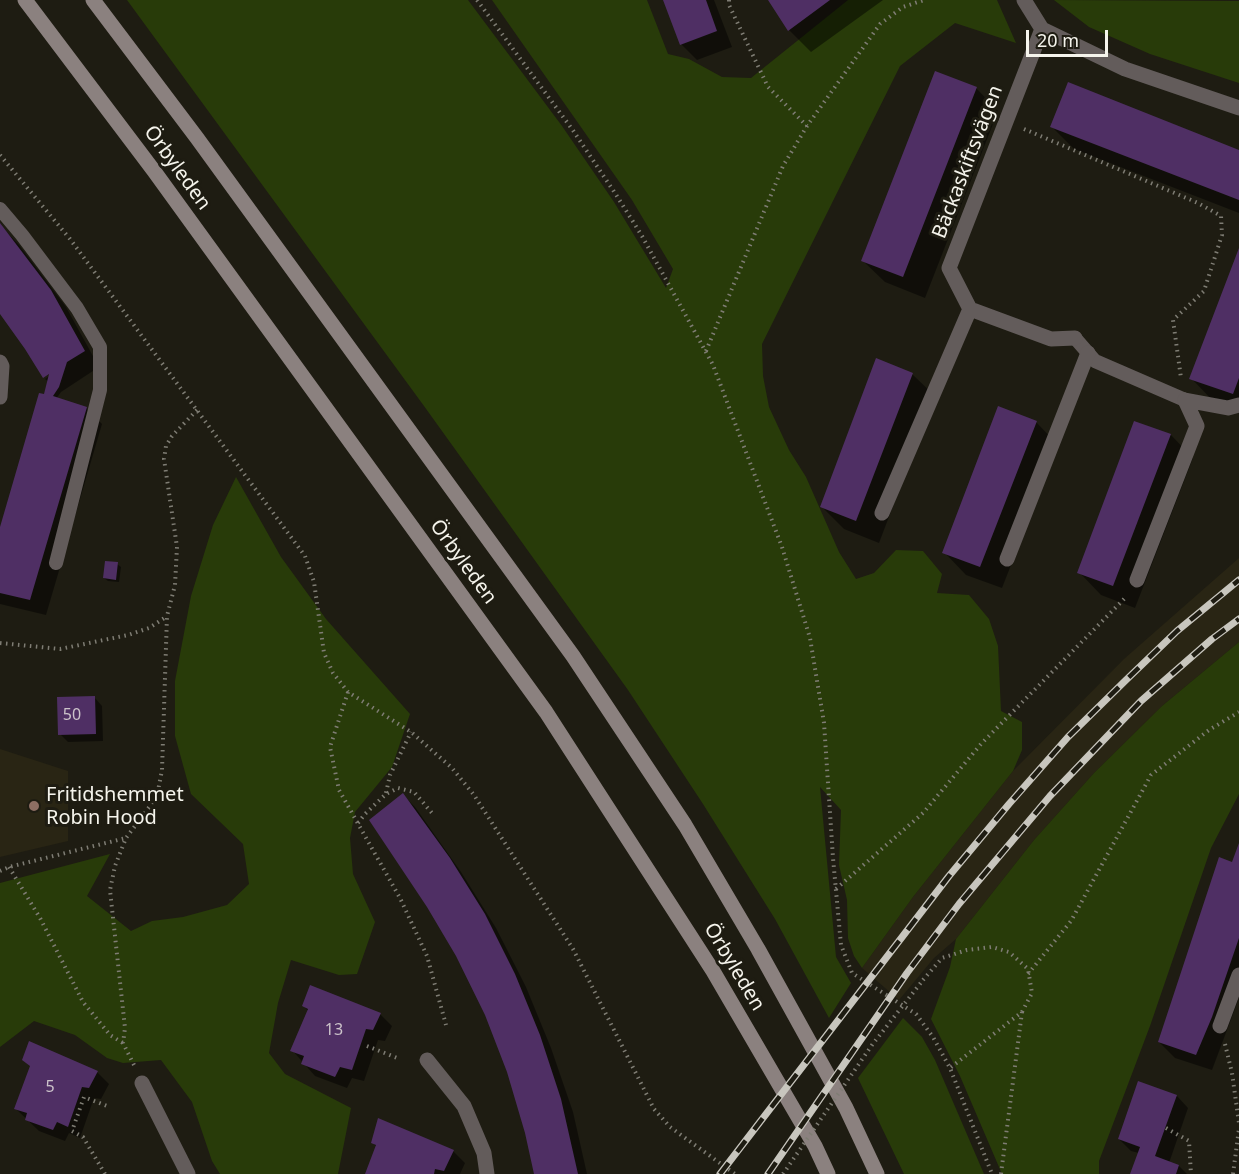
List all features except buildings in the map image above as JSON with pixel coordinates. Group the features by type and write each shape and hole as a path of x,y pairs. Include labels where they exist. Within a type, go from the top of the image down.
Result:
{"main road":[{"name":"Örbyleden","path":"25,0 154,171 546,712 713,971 815,1146 828,1174"},
{"name":"Örbyleden","path":"93,0 197,138 573,656 685,825 753,939 846,1108 878,1174"}],"street":[{"path":"1024,0 1042,29 1125,69 1239,108"},
{"name":"Bäckaskiftsvägen","path":"970,309 949,268 1042,29"},
{"path":"882,513 970,309 1051,339 1075,339"},
{"path":"1007,559 1088,353"},
{"path":"0,362 2,366 0,397"},
{"path":"1185,400 1228,408 1239,405"},
{"path":"1137,580 1197,426 1185,400"},
{"path":"1220,1026 1239,975"},
{"path":"427,1060 464,1106 484,1153 488,1174"},
{"path":"142,1083 188,1174"}],"lane":[{"path":"0,209 77,308 100,347 100,390 56,563"},
{"path":"1075,339 1095,361 1185,400"}],"path":[{"path":"477,0 572,129 615,193 642,236 714,367 782,547 810,638 824,723 841,945 852,973 916,1014 933,1037 950,1068 992,1174"},
{"path":"729,0 729,5 768,87 807,126"},
{"path":"706,352 783,166 807,126 880,24 903,7 924,0"},
{"path":"1006,122 1198,203 1221,216 1222,235 1204,291 1173,320 1185,400"},
{"path":"0,155 70,238 304,556 314,582 324,653 333,673 348,692 411,732 452,768 474,795 573,949 654,1109 670,1127 735,1174"},
{"path":"123,1043 125,1028 110,890 115,866 126,838 150,806 158,791 162,770 167,616 175,585 177,547 164,459 166,446 172,436 197,410"},
{"path":"836,889 923,813 981,744 1126,597 1137,580"},
{"path":"0,643 60,649 128,635 149,628 167,616"},
{"path":"348,692 330,747 339,790 400,898 427,956 446,1026"},
{"path":"1028,974 1071,921 1151,775 1209,730 1239,712"},
{"path":"386,794 390,775 411,732"},
{"path":"358,823 386,794 398,788 414,792 432,813"},
{"path":"0,872 9,867 126,838"},
{"path":"9,867 40,918 83,1002 110,1035 123,1043 142,1083"},
{"path":"783,1174 872,1045 942,958 967,950 992,947 1009,952 1028,969 1032,993 1023,1012 1001,1174"},
{"path":"950,1068 1023,1012"},
{"path":"1220,1026 1232,1073 1239,1123"},
{"path":"367,1046 397,1058"},
{"path":"105,1174 83,1137 72,1131 84,1097 107,1106"},
{"path":"1166,1128 1189,1140 1191,1174"},
{"path":"1233,1174 1239,1129"}],"shaded area":[{"path":"1239,558 1239,642 1162,706 1094,773 1034,840 956,939 934,958 899,1000 862,968 913,897 1013,771 1124,659"},
{"name":"Fritidshemmet Robin Hood","path":"0,749 68,771 68,841 0,857"}],"green space":[{"path":"127,0 468,0 562,126 614,202 666,288 673,269 632,200 492,0 647,0 668,54 689,59 722,77 751,78 848,0 997,0 1016,43 955,23 900,66 762,344 763,376 769,407 789,450 806,477 839,552 856,579 874,573 896,550 923,551 942,574 937,593 969,595 989,619 998,646 1001,711 1022,722 1022,750 1013,771 913,897 862,968 854,956 848,938 847,900 839,865 841,810 820,787 836,957 851,983 829,1018 775,919 628,690"},
{"path":"1054,0 1239,1 1239,83 1150,54 1089,27"},
{"path":"236,477 281,557 326,619 410,714 392,767 355,812 350,838 353,874 375,922 357,974 339,975 291,960 278,1003 269,1053 285,1074 351,1108 338,1174 220,1174 212,1161 192,1102 161,1060 123,1063 107,1058 75,1035 34,1021 0,1047 0,883 110,854 87,896 131,931 152,921 183,917 227,905 249,884 243,844 191,794 175,736 175,681 191,596 213,525"},
{"path":"1239,642 1239,794 1211,848 1150,1026 1099,1161 1099,1174 1002,1174 960,1076 931,1019 950,967 956,939 1034,840 1094,773 1162,706"},
{"path":"903,1018 922,1037 935,1060 984,1174 904,1174 858,1078"}],"railway":[{"path":"720,1174 949,876 1009,804 1068,737 1126,680 1177,631 1239,580"},
{"path":"768,1174 907,973 959,904 1050,796 1141,701 1212,639 1239,619"}],"place":[{"name":"Fritidshemmet Robin Hood","path":"34,806"}]}
